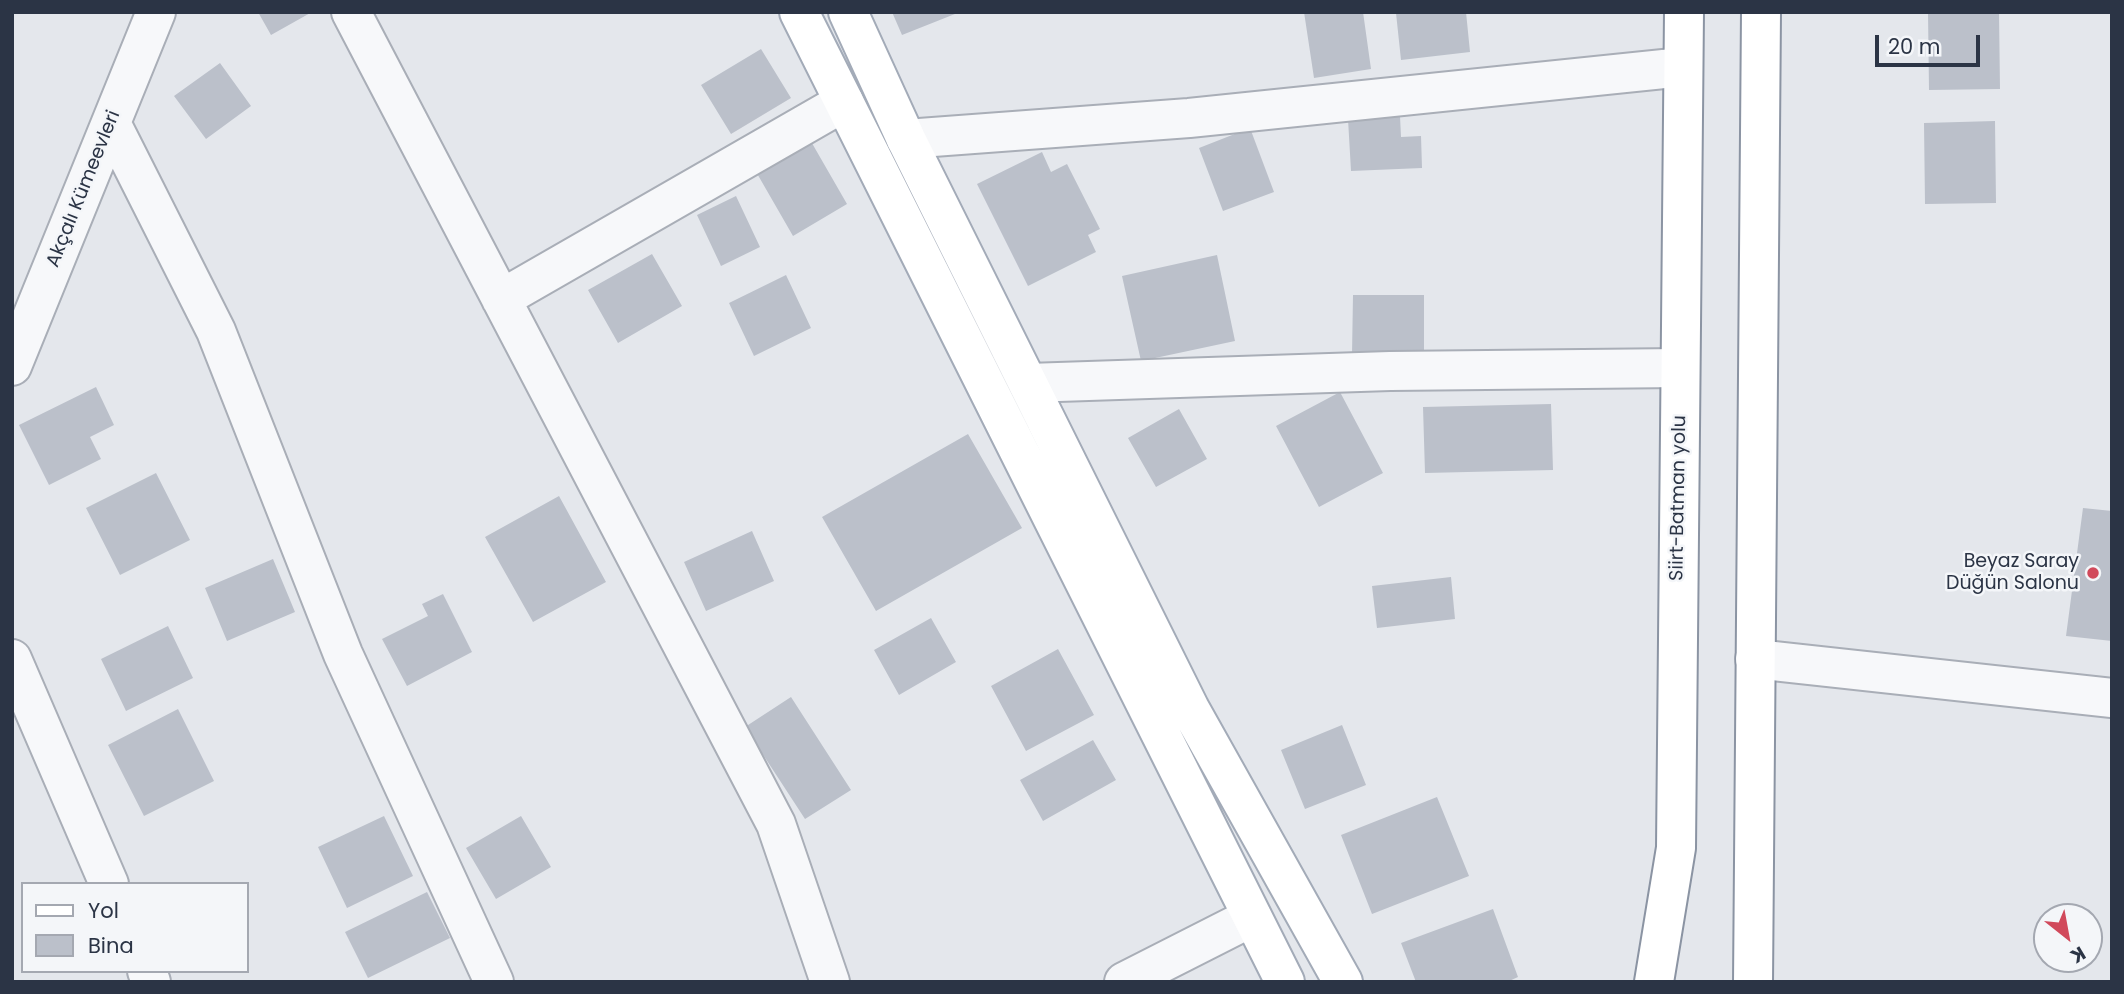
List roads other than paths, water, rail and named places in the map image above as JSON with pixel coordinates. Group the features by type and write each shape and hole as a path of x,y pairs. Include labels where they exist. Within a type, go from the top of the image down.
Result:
{"main road":[{"path":"799,12 1285,982"},
{"path":"848,12 906,139 1189,709 1343,982"},
{"name":"Siirt-Batman yolu","path":"1654,982 1676,848 1684,12"},
{"path":"1753,982 1761,12"}],"street":[{"name":"Akçalı Kümeevleri","path":"12,366 156,12"},
{"path":"351,12 776,824 830,982"},
{"path":"906,139 1189,118 1683,67"},
{"path":"501,299 844,102"},
{"path":"111,124 216,331 343,654 494,982"},
{"path":"1028,383 1390,371 1680,368"},
{"path":"12,659 108,882"},
{"path":"1755,659 2112,698"},
{"path":"1124,982 1252,917"}],"place":[{"name":"Beyaz Saray Düğün Salonu","path":"2093,573"}]}
